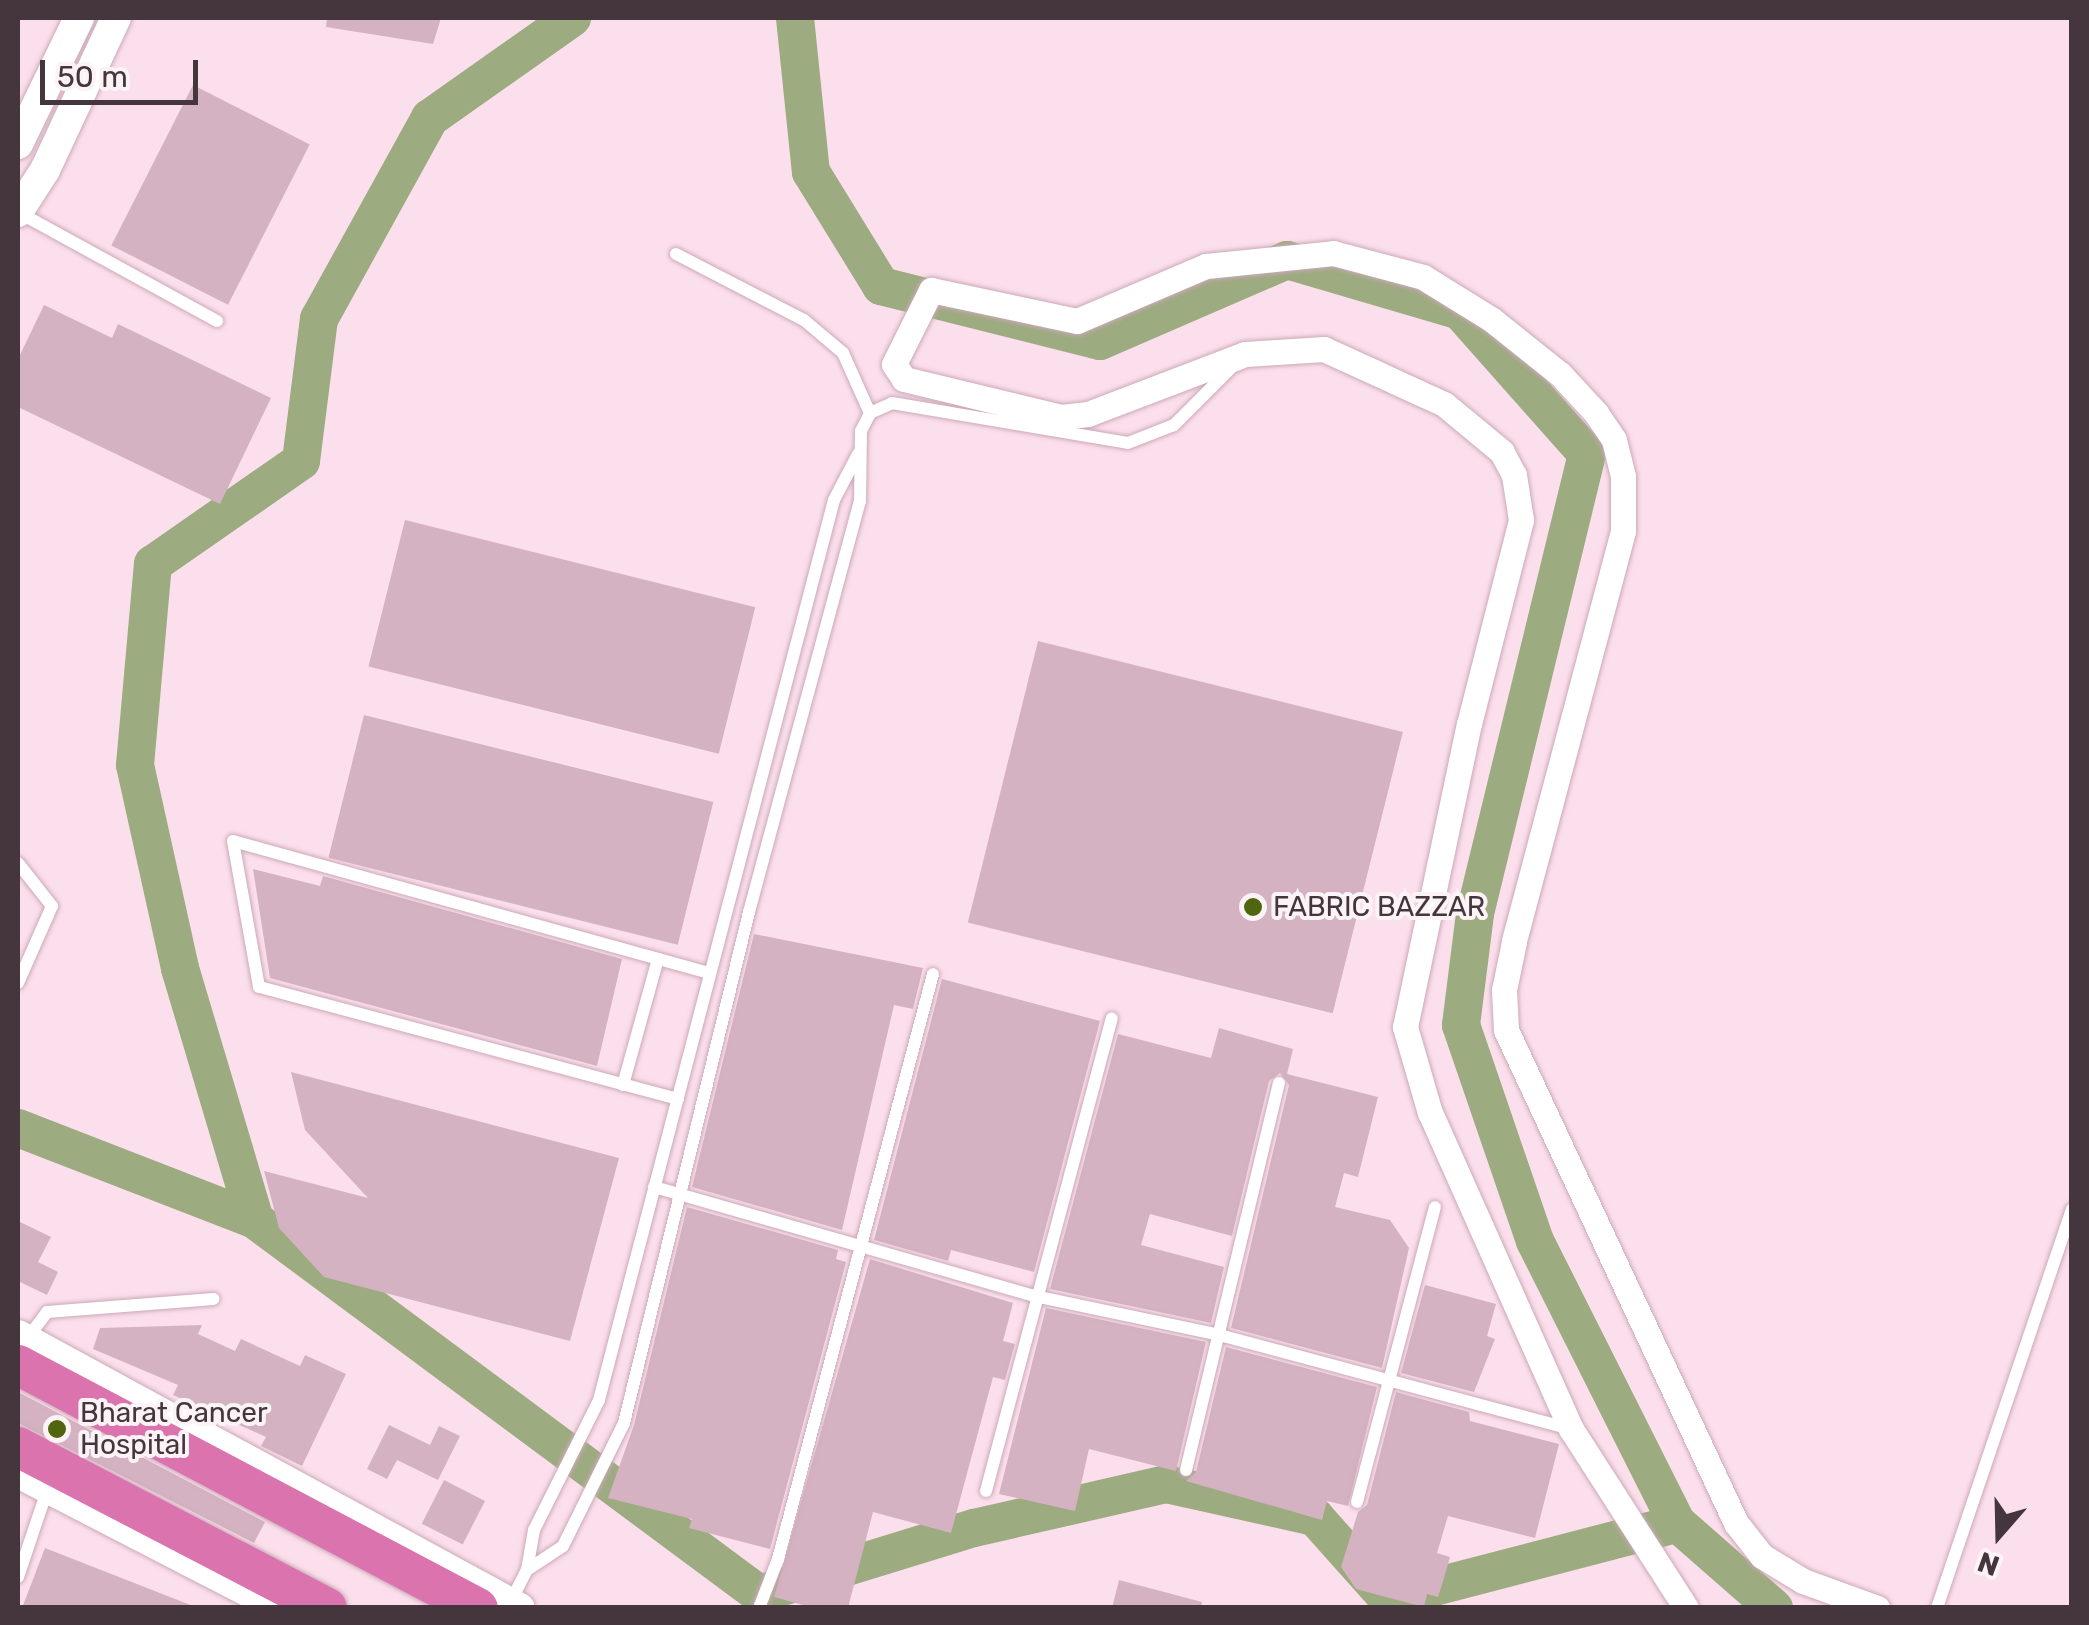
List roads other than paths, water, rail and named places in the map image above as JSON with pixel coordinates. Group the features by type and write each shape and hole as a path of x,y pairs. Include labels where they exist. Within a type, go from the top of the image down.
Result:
{"highway":[{"path":"20,1347 504,1606"},
{"path":"18,1447 40,1476 328,1608"}],"street":[{"path":"18,144 79,18"},
{"path":"18,212 45,170 116,18"},
{"path":"1686,1608 1650,1560 1571,1429 1430,1113 1405,1027 1464,744 1521,520 1514,474 1502,452 1444,404 1350,356 1311,348 1246,354 1088,414 1061,417 904,379 894,364 931,290 1077,321 1206,266 1333,253 1423,277 1505,330 1596,413 1614,440 1623,476 1622,531 1514,942 1504,990 1506,1030 1736,1522 1762,1556 1803,1581 1876,1608"},
{"path":"40,1476 237,1592 280,1608"}],"lane":[{"path":"18,212 217,321"},
{"path":"504,1606 528,1570 563,1546 615,1447 860,502 860,452 870,412 843,353 804,320 676,254"},
{"path":"870,412 892,402 1128,443 1174,425 1246,354"},
{"path":"528,1570 534,1530 600,1400 834,500 860,452"},
{"path":"678,1099 259,987 233,841 710,973"},
{"path":"18,863 52,906 18,983"},
{"path":"623,1085 658,959"},
{"path":"759,1608 778,1559 933,974"},
{"path":"986,1491 1112,1018"},
{"path":"1186,1470 1278,1083"},
{"path":"654,1187 1036,1296 1216,1334 1571,1429"},
{"path":"1357,1502 1435,1207"},
{"path":"1937,1608 2072,1210"},
{"path":"20,1347 46,1312 212,1299"},
{"path":"18,1577 40,1476"}],"waterway":[{"path":"18,1128 255,1220 180,968 135,765 153,564 301,461 319,319 430,118 572,18"},
{"path":"795,18 811,172 881,286 1100,341 1287,260 1460,311 1587,454 1475,914 1461,1025 1535,1241 1677,1523 1774,1608"},
{"path":"255,1220 759,1594 974,1528 1166,1484 1315,1517 1388,1599 1675,1524"}],"place":[{"name":"FABRIC BAZZAR","path":"1253,907"},
{"name":"Bharat Cancer Hospital","path":"57,1429"}]}
